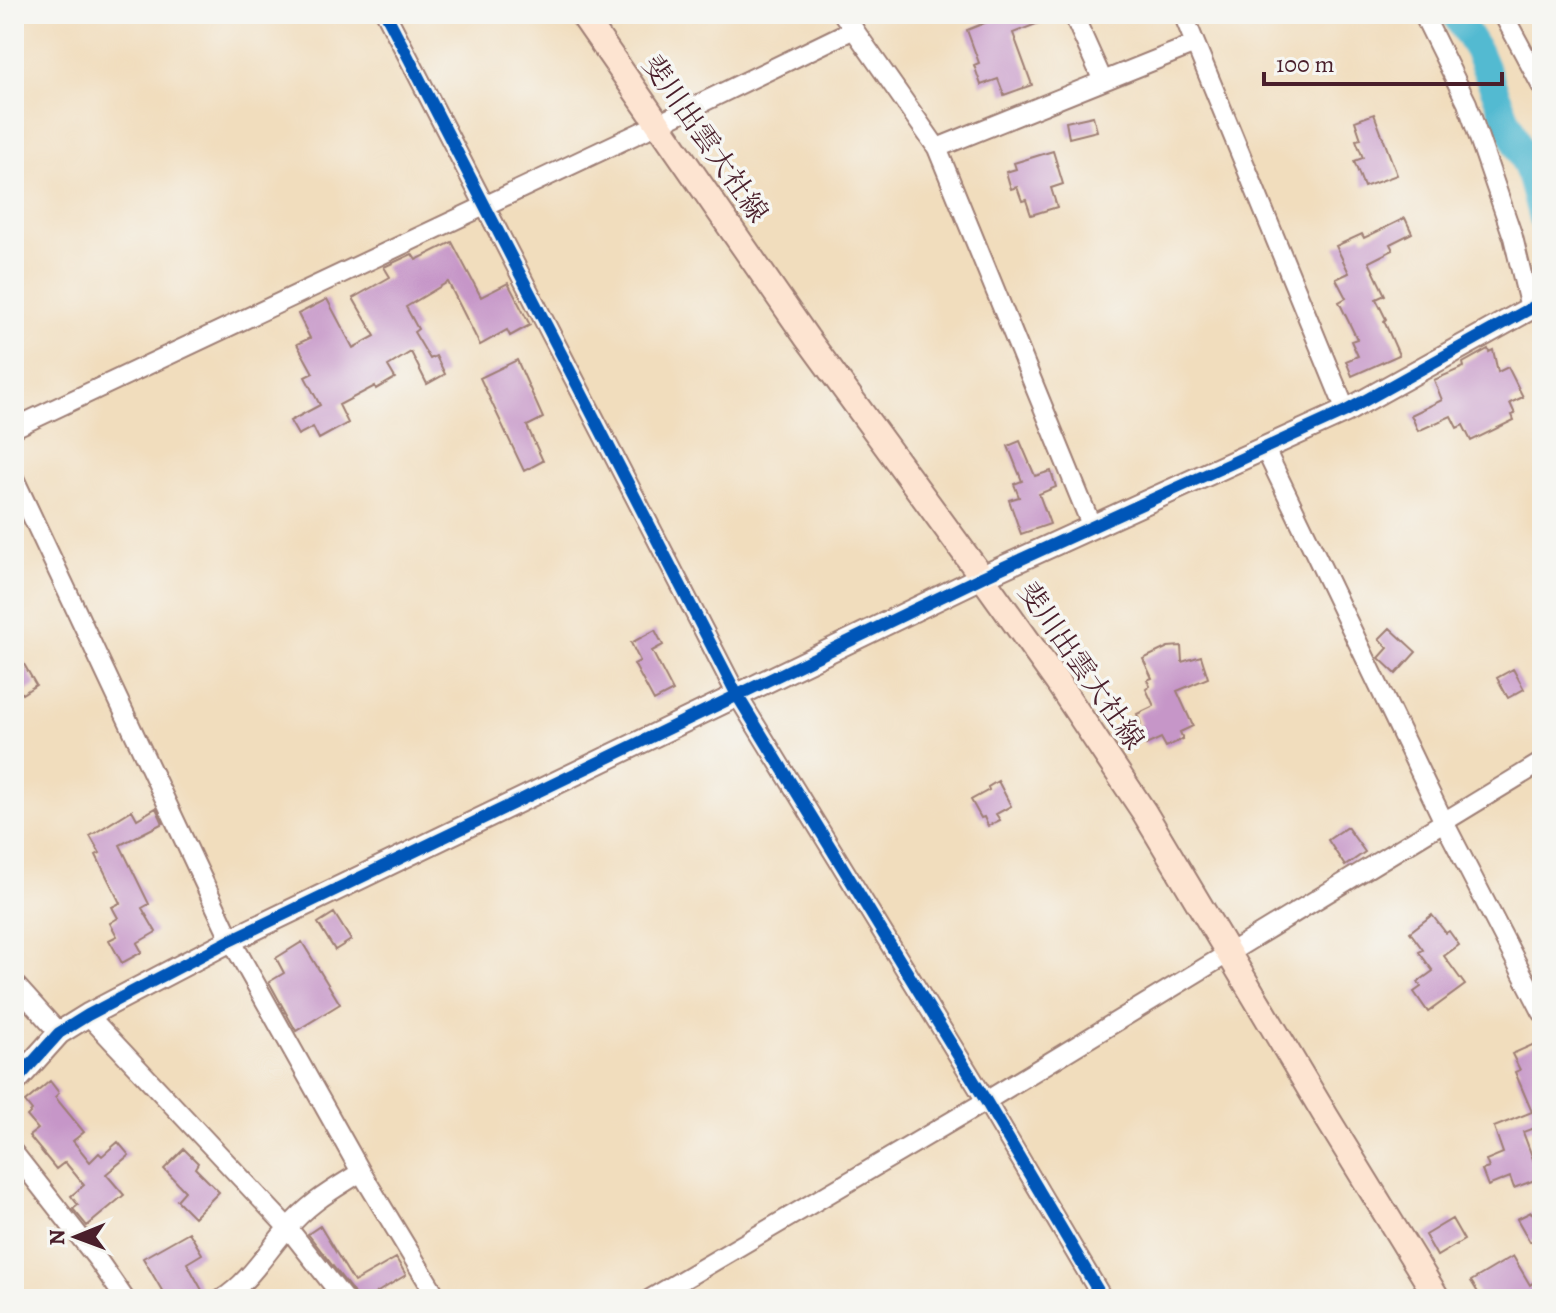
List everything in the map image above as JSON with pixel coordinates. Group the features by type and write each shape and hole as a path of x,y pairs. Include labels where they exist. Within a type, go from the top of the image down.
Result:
{"main road":[{"name":"斐川出雲大社線","path":"582,14 807,338 1058,683 1144,812 1438,1299"}],"street":[{"path":"386,14 737,695 986,1101 1103,1299"},
{"path":"1073,14 1103,81"},
{"path":"1183,14 1346,411"},
{"path":"14,1083 59,1033 231,940 982,577 1346,411 1536,305 1467,103 1423,14"},
{"path":"1503,14 1542,87"},
{"path":"14,428 658,124 849,22 937,148 1092,527"},
{"path":"937,148 1195,44"},
{"path":"1265,449 1444,822 1542,1012"},
{"path":"14,478 231,940 361,1172 438,1299"},
{"path":"650,1299 986,1101 1542,762"},
{"path":"14,983 59,1033"},
{"path":"88,1015 288,1228 344,1299"},
{"path":"14,1153 21,1174 98,1260 125,1299"},
{"path":"222,1299 237,1290 315,1200 361,1172"}],"building":[{"path":"1007,14 1059,15 1013,33 1032,85 1004,95 998,79 981,85 974,65 979,63 967,30"},
{"path":"1374,114 1397,175 1364,187 1354,161 1363,158 1356,140 1361,139 1355,121"},
{"path":"1093,116 1097,131 1069,138 1066,122"},
{"path":"1053,151 1063,184 1051,188 1057,207 1031,215 1017,187 1011,189 1006,172 1016,169 1014,163"},
{"path":"1405,218 1412,233 1390,244 1393,250 1369,262 1385,295 1376,299 1399,355 1352,376 1346,361 1358,356 1351,341 1357,339 1339,302 1346,298 1336,279 1349,273 1336,246 1362,234 1364,238"},
{"path":"452,242 481,297 508,283 530,325 510,336 507,330 480,345 448,282 406,307 418,329 414,332 430,359 436,356 445,374 427,384 411,352 388,366 395,378 339,405 348,423 319,439 313,427 298,435 290,421 320,405 305,377 313,373 297,344 310,338 298,314 327,299 353,348 375,336 353,298 390,277 384,267 412,254 416,260"},
{"path":"1488,349 1489,352 1493,350 1498,372 1508,367 1523,397 1510,403 1514,420 1471,441 1463,425 1457,428 1451,416 1418,431 1411,415 1442,400 1434,380 1464,367 1463,363"},
{"path":"517,360 543,418 527,426 543,461 524,471 480,378"},
{"path":"1020,441 1035,476 1051,471 1056,487 1039,494 1050,524 1021,534 1009,500 1019,497 1014,484 1022,481 1008,446"},
{"path":"1390,628 1416,652 1396,674 1379,658 1388,648 1379,639"},
{"path":"655,630 663,645 652,651 673,691 654,701 634,664 640,661 631,643"},
{"path":"1181,646 1182,662 1201,656 1208,678 1177,691 1193,726 1180,732 1183,739 1166,747 1161,738 1146,745 1137,726 1141,724 1137,714 1154,706 1146,689 1150,686 1147,680 1152,678 1143,659 1168,647"},
{"path":"14,647 36,685 22,694 14,680"},
{"path":"1513,669 1524,689 1508,698 1497,678"},
{"path":"998,781 1011,806 996,814 1000,820 988,826 971,800"},
{"path":"156,808 163,823 120,845 149,904 142,908 156,932 137,943 142,952 122,963 109,940 117,936 110,923 118,918 112,907 120,903 90,836 132,810 137,819"},
{"path":"1347,827 1365,852 1345,866 1328,840"},
{"path":"334,913 351,940 335,950 318,923"},
{"path":"1432,915 1459,945 1444,956 1465,985 1428,1012 1414,992 1421,987 1418,982 1433,971 1419,952 1423,950 1410,932"},
{"path":"302,942 340,1004 296,1031 269,982 284,973 276,958"},
{"path":"1539,1042 1542,1050 1542,1133 1539,1126 1523,1132 1540,1178 1514,1188 1510,1177 1488,1186 1482,1170 1489,1168 1486,1160 1503,1153 1494,1127 1532,1112 1515,1072 1520,1070 1512,1054"},
{"path":"50,1081 59,1093 55,1097 84,1132 73,1141 90,1162 118,1142 129,1155 106,1174 124,1195 87,1226 73,1209 78,1205 71,1196 84,1185 65,1162 56,1169 29,1136 38,1129 27,1116 32,1111 25,1102"},
{"path":"184,1149 198,1163 195,1168 219,1192 194,1217 177,1200 185,1191 164,1169"},
{"path":"1542,1210 1542,1236 1530,1242 1517,1219"},
{"path":"1452,1219 1464,1240 1437,1256 1425,1235"},
{"path":"320,1226 354,1282 396,1258 406,1275 376,1293 380,1299 356,1299 308,1234"},
{"path":"189,1232 202,1254 187,1263 203,1292 191,1299 167,1299 143,1258"},
{"path":"1513,1256 1530,1285 1534,1282 1542,1299 1482,1299 1471,1281"}],"waterway":[{"path":"1455,14 1478,51 1531,177 1542,218"}],"cycle path":[{"path":"386,14 737,695 986,1101 1103,1299"},
{"path":"14,1083 59,1033 231,940 982,577 1346,411 1542,302"}]}
